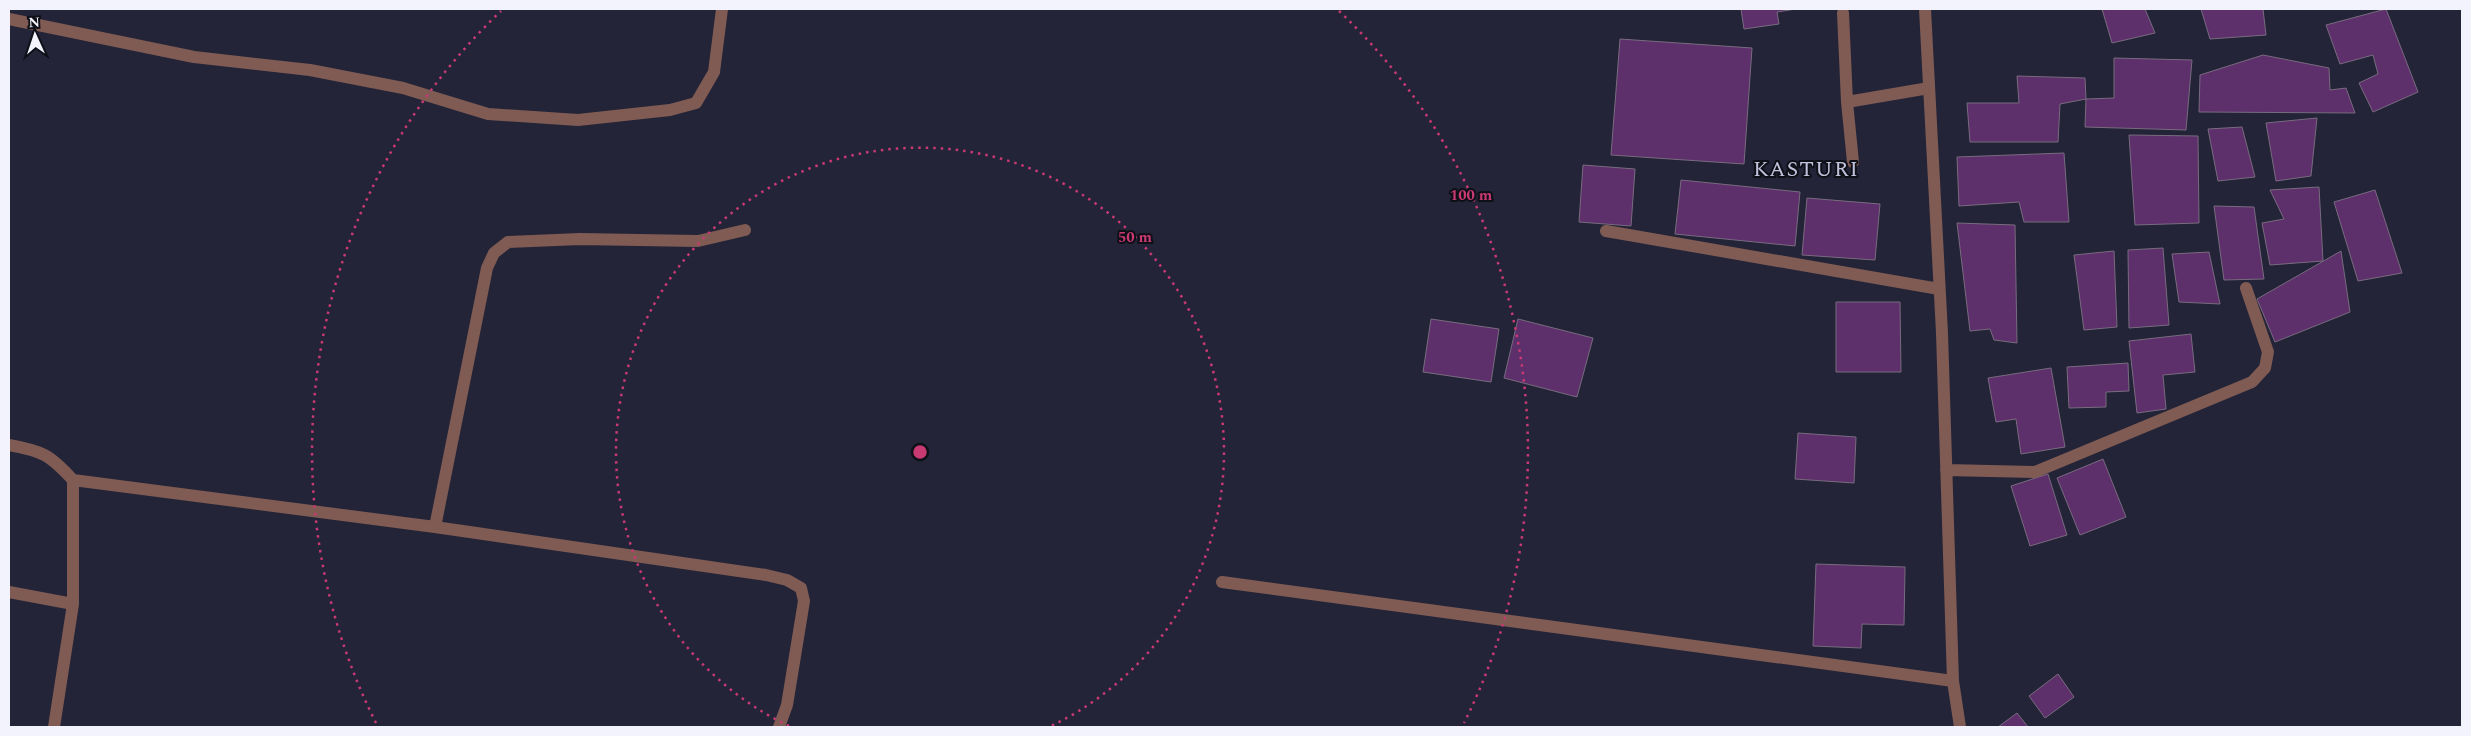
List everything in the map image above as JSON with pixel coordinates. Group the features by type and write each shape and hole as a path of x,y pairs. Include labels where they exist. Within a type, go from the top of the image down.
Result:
{"street":[{"path":"9,19 194,58 310,70 403,88 488,114 578,120 670,110 696,103 714,72 722,9"},
{"path":"1925,9 1939,289 1953,681 1960,727"},
{"path":"1843,13 1847,102 1853,162"},
{"path":"1847,102 1930,88"},
{"path":"434,527 487,268 494,253 508,242 580,239 698,241 745,230"},
{"path":"1606,231 1939,289"},
{"path":"1946,470 2035,472 2252,382 2265,368 2268,352 2246,288"},
{"path":"9,445 37,450 56,462 73,480 434,527 766,575 787,580 801,588 804,601 786,706 779,727"},
{"path":"54,727 73,604 73,480"},
{"path":"1222,582 1953,681"},
{"path":"9,592 73,604"}],"building":[{"path":"1741,9 1796,9 1777,12 1779,24 1744,29"},
{"path":"2102,9 2145,9 2155,33 2112,43"},
{"path":"2201,9 2263,9 2266,35 2210,39"},
{"path":"2386,9 2418,92 2373,112 2359,83 2378,74 2373,55 2340,64 2326,25"},
{"path":"1620,39 1752,48 1744,164 1611,155"},
{"path":"2263,55 2329,68 2330,90 2346,88 2355,113 2199,112 2200,75"},
{"path":"2114,58 2192,60 2186,130 2085,127 2086,99 2114,98"},
{"path":"2017,76 2085,78 2086,99 2060,104 2058,142 1970,142 1967,103 2019,103"},
{"path":"2317,118 2311,176 2276,181 2266,123"},
{"path":"2242,127 2255,177 2218,181 2208,129"},
{"path":"2129,135 2198,136 2199,223 2135,225"},
{"path":"2064,153 2069,222 2024,222 2019,202 1959,206 1957,157"},
{"path":"1583,165 1635,169 1631,226 1579,222"},
{"path":"1681,180 1800,192 1795,246 1675,234"},
{"path":"2319,187 2323,261 2270,265 2262,223 2284,219 2270,190"},
{"path":"2375,190 2402,273 2358,281 2334,202"},
{"path":"1807,198 1880,204 1875,260 1802,255"},
{"path":"2214,206 2254,207 2264,279 2224,280"},
{"path":"1957,223 2015,225 2017,343 1994,340 1990,329 1970,331"},
{"path":"2163,248 2169,325 2129,328 2128,250"},
{"path":"2114,251 2117,327 2084,330 2074,255"},
{"path":"2341,251 2350,312 2275,342 2257,299"},
{"path":"2209,252 2220,304 2179,302 2172,254"},
{"path":"1836,302 1900,302 1901,372 1836,372"},
{"path":"1431,319 1499,329 1491,382 1423,372"},
{"path":"1518,319 1593,338 1577,397 1504,378"},
{"path":"2191,334 2195,372 2163,375 2166,409 2137,413 2129,341"},
{"path":"2128,363 2129,391 2106,392 2106,407 2069,408 2067,367"},
{"path":"2051,368 2065,447 2021,454 2016,419 1996,422 1988,378"},
{"path":"1798,433 1856,437 1854,483 1795,479"},
{"path":"2103,459 2126,517 2080,535 2057,478"},
{"path":"2048,474 2067,535 2030,546 2011,486"},
{"path":"1816,564 1905,567 1904,625 1862,624 1861,648 1813,646"},
{"path":"2058,674 2074,697 2045,718 2029,696"},
{"path":"2017,713 2028,727 1998,727"}],"district":[{"name":"KASTURI","path":"1806,168"}]}
